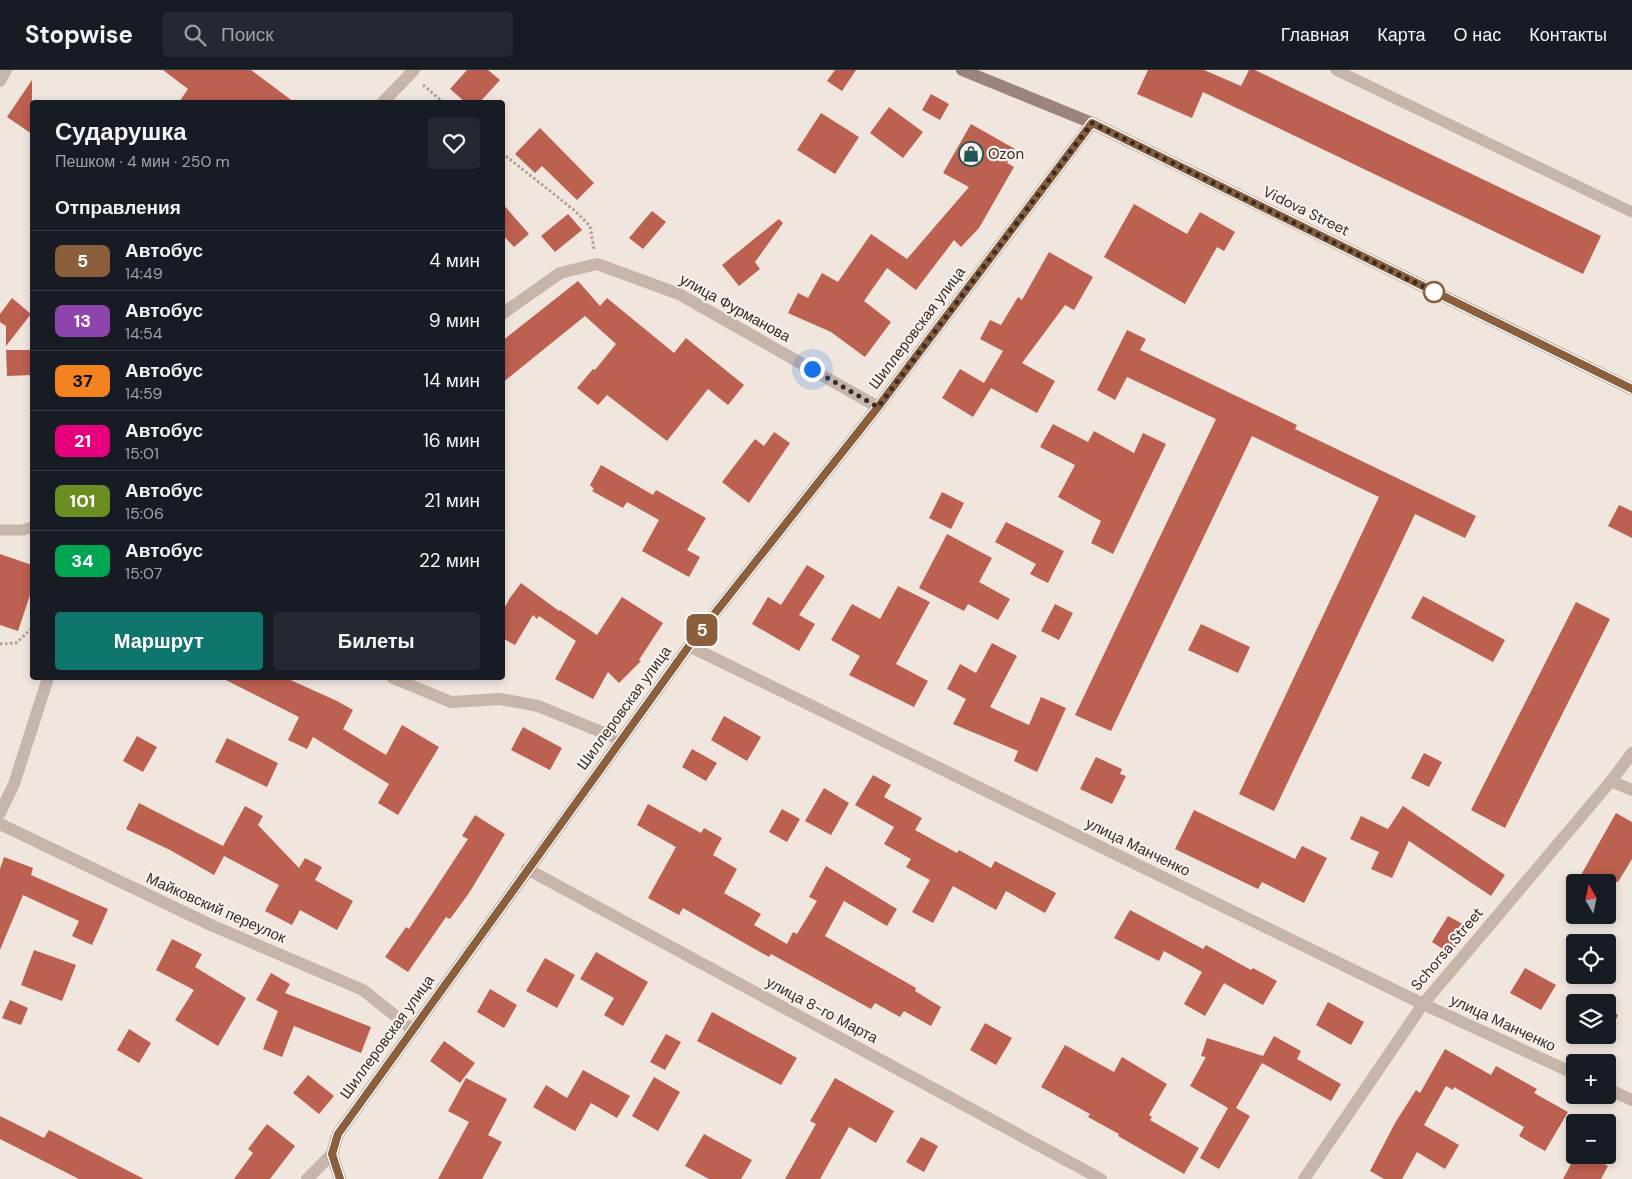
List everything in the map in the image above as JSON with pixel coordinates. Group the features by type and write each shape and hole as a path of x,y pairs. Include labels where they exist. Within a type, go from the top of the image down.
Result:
{"street":[{"path":"0,81 6,70"},
{"name":"Vidova Street","path":"962,70 1092,123 1632,389"},
{"path":"386,100 412,72"},
{"name":"Шиллеровская улица","path":"307,1179 332,1154 338,1134 689,646 878,407 1092,123"},
{"path":"505,312 560,273 598,264"},
{"name":"улица Фурманова","path":"598,264 679,294 878,407"},
{"name":"улица Манченко","path":"689,646 1423,1004 1566,1070"},
{"path":"0,813 14,784 47,680"},
{"path":"398,680 451,702 500,699 538,706 621,740"},
{"name":"Schorsa Street","path":"1304,1179 1423,1004 1611,781 1632,753"},
{"path":"1611,781 1632,790"},
{"name":"Майковский переулок","path":"0,824 213,926 363,990 413,1030"},
{"name":"улица 8-го Марта","path":"527,869 1101,1179"},
{"path":"1616,1093 1632,1100"},
{"path":"332,1154 340,1179"}],"lane":[{"path":"1336,70 1632,212"},
{"path":"0,530 23,530 30,528"}],"path":[{"path":"412,72 441,100"},
{"path":"505,155 574,210 590,226 598,264"},
{"path":"0,644 16,643 30,630"}],"building":[{"path":"163,70 251,70 291,100 180,100 188,89"},
{"path":"467,70 488,70 500,80 482,100 463,100 450,89"},
{"path":"835,70 856,70 842,91 827,81"},
{"path":"1148,70 1204,70 1241,86 1249,70 1255,70 1601,236 1583,274 1203,92 1192,118 1137,94"},
{"path":"32,80 30,133 7,117"},
{"path":"931,94 949,104 940,120 922,110"},
{"path":"889,107 923,132 903,158 870,133"},
{"path":"821,113 859,137 835,174 797,150"},
{"path":"971,124 1015,149 1007,163 1014,167 979,228 961,247 954,240 916,290 887,268 864,301 891,322 865,357 831,332 788,313 798,293 808,298 822,273 838,282 871,234 907,259 969,187 943,173"},
{"path":"540,128 594,183 577,200 542,166 535,173 515,154"},
{"path":"1134,204 1187,234 1200,212 1235,232 1224,251 1217,247 1185,304 1104,257"},
{"path":"505,206 529,234 514,247 505,237"},
{"path":"652,211 666,222 643,249 629,238"},
{"path":"568,214 582,230 555,252 541,236"},
{"path":"779,219 783,223 755,262 760,269 739,286 722,265"},
{"path":"1049,252 1093,277 1074,310 1065,305 1022,363 1055,381 1037,413 991,388 973,417 942,398 960,369 984,383 1003,351 980,339 990,320 1001,325 1018,297 1022,300"},
{"path":"578,281 600,306 607,298 674,353 686,338 744,385 728,405 708,389 667,441 607,395 598,405 577,388 593,369 595,370 616,344 585,316 505,381 505,339"},
{"path":"12,298 30,313 6,346 6,326 0,322 0,314"},
{"path":"1127,330 1146,339 1140,350 1297,425 1295,429 1476,516 1465,538 1415,514 1274,811 1239,794 1379,497 1252,436 1111,731 1075,715 1216,419 1127,377 1115,400 1097,390"},
{"path":"6,350 30,350 30,375 7,376"},
{"path":"1053,424 1088,442 1094,431 1134,453 1143,433 1166,444 1113,554 1091,543 1101,521 1058,497 1075,465 1040,447"},
{"path":"774,432 790,443 749,503 722,482 755,439 764,446"},
{"path":"601,465 653,495 656,490 706,518 687,550 700,557 689,577 642,551 659,520 627,502 623,508 592,491 594,489 590,485"},
{"path":"942,492 964,503 951,529 929,518"},
{"path":"1619,505 1632,511 1632,538 1608,526"},
{"path":"1006,522 1064,551 1048,583 1030,574 1036,564 995,542"},
{"path":"947,534 992,558 979,582 1010,599 998,620 968,604 964,611 919,588"},
{"path":"0,554 30,564 30,595 18,631 0,625"},
{"path":"807,565 825,576 799,615 815,624 799,651 752,624 768,597 781,605"},
{"path":"521,583 559,611 597,635 622,597 663,623 639,660 641,661 619,683 608,672 593,699 555,679 576,641 539,616 537,619 533,615 515,645 505,640 505,607"},
{"path":"898,586 930,602 896,664 928,681 914,707 849,675 860,656 831,640 852,604 880,619"},
{"path":"1423,596 1505,640 1493,662 1411,618"},
{"path":"1576,602 1610,619 1505,828 1471,810"},
{"path":"1055,604 1073,613 1059,640 1041,631"},
{"path":"1201,624 1250,647 1238,673 1188,650"},
{"path":"992,643 1017,656 990,707 1029,725 1041,697 1066,708 1037,772 1014,761 1018,751 953,724 966,699 947,689 960,664 976,673"},
{"path":"226,680 290,680 337,701 353,710 343,729 386,755 402,725 439,747 398,815 378,803 389,784 313,737 307,749 288,740 299,717"},
{"path":"724,716 761,737 747,761 711,740"},
{"path":"523,727 562,748 550,770 511,750"},
{"path":"137,736 157,747 143,772 123,761"},
{"path":"227,738 278,763 267,787 215,762"},
{"path":"692,749 717,763 706,781 682,767"},
{"path":"1424,753 1442,762 1429,787 1411,778"},
{"path":"1096,757 1122,769 1120,774 1126,776 1112,804 1080,789"},
{"path":"873,775 891,785 884,797 922,818 915,830 957,853 959,850 991,868 995,861 1056,893 1045,913 1006,891 996,910 953,886 933,923 912,912 930,880 906,867 911,859 884,844 894,827 855,805"},
{"path":"824,788 849,803 831,835 805,821"},
{"path":"139,803 223,846 245,806 263,816 258,825 299,868 305,858 322,867 315,880 353,901 337,930 300,910 292,925 265,911 279,885 224,856 214,875 170,850 126,829"},
{"path":"648,804 701,833 704,828 722,838 713,855 737,869 724,893 761,914 754,925 787,944 793,932 797,934 817,901 809,897 826,866 897,909 887,926 844,901 825,936 916,988 915,991 941,1007 931,1026 904,1011 900,1017 875,1003 871,1009 771,954 769,957 683,908 679,915 648,898 676,847 637,825"},
{"path":"1403,806 1505,875 1491,896 1409,841 1392,878 1371,869 1379,852 1350,839 1361,816 1388,829"},
{"path":"782,809 800,819 787,842 769,832"},
{"path":"1194,810 1295,859 1302,846 1327,858 1304,903 1262,882 1258,889 1175,849"},
{"path":"1616,813 1632,822 1632,859 1618,882 1616,882 1616,874 1582,874"},
{"path":"475,815 505,834 469,893 450,919 446,917 408,972 385,957 406,927 409,929 468,839 462,836"},
{"path":"4,857 33,868 31,875 108,909 92,945 72,936 79,921 23,895 0,950 0,869"},
{"path":"1130,910 1203,949 1206,945 1251,970 1253,968 1277,981 1263,1005 1224,983 1205,1016 1184,1004 1202,972 1164,951 1159,961 1114,938"},
{"path":"1448,916 1468,927 1451,954 1432,942"},
{"path":"172,939 202,954 195,967 246,998 218,1046 175,1020 194,990 156,970"},
{"path":"34,950 76,965 62,1001 21,985"},
{"path":"596,952 648,982 623,1026 604,1015 614,998 580,979"},
{"path":"545,958 575,975 557,1008 526,991"},
{"path":"1525,968 1556,985 1541,1010 1510,993"},
{"path":"271,973 290,984 285,993 371,1027 361,1053 294,1026 282,1057 263,1049 278,1011 256,1000"},
{"path":"490,989 517,1005 504,1028 477,1012"},
{"path":"10,1000 28,1008 21,1025 2,1018"},
{"path":"1328,1002 1364,1022 1351,1045 1316,1025"},
{"path":"712,1012 797,1058 781,1085 697,1041"},
{"path":"985,1023 1012,1038 996,1065 970,1050"},
{"path":"129,1029 151,1043 139,1063 117,1050"},
{"path":"666,1034 681,1042 665,1070 650,1062"},
{"path":"1274,1036 1301,1051 1297,1059 1341,1084 1331,1101 1262,1063 1236,1108 1250,1116 1219,1169 1200,1158 1228,1108 1190,1086 1206,1057 1201,1056 1207,1038 1263,1056"},
{"path":"444,1041 475,1063 460,1083 430,1061"},
{"path":"1065,1045 1114,1072 1122,1057 1167,1084 1149,1115 1152,1117 1150,1120 1199,1148 1184,1174 1088,1117 1090,1114 1041,1087"},
{"path":"1445,1049 1491,1075 1496,1066 1537,1089 1534,1093 1568,1112 1545,1151 1519,1136 1524,1127 1454,1087 1453,1090 1446,1086 1424,1125 1459,1145 1445,1169 1417,1152 1402,1179 1384,1179 1370,1171 1395,1123 1416,1090 1420,1093"},
{"path":"583,1070 630,1096 617,1118 591,1103 575,1131 533,1107 546,1085 567,1098"},
{"path":"308,1075 334,1096 319,1114 293,1093"},
{"path":"654,1077 680,1092 658,1131 632,1116"},
{"path":"466,1078 507,1099 488,1135 502,1142 482,1179 438,1179 469,1122 448,1111"},
{"path":"835,1078 894,1111 876,1143 849,1127 820,1179 785,1179 816,1124 810,1121"},
{"path":"0,1116 44,1138 49,1130 144,1179 79,1179 0,1139"},
{"path":"267,1124 295,1146 270,1179 234,1179 253,1153 248,1149"},
{"path":"704,1134 752,1160 741,1179 709,1179 685,1166"},
{"path":"921,1137 938,1146 924,1172 906,1162"},
{"path":"1571,1164 1604,1164 1608,1166 1601,1179 1563,1179"}],"bus line":[{"name":"5","path":"340,1179 332,1154 338,1134 689,646 878,407 1092,123 1632,389"}],"place":[{"name":"Ozon","path":"971,154"}],"route":[{"path":"812,369 878,407 1092,123 1440,295 1434,292"}]}
